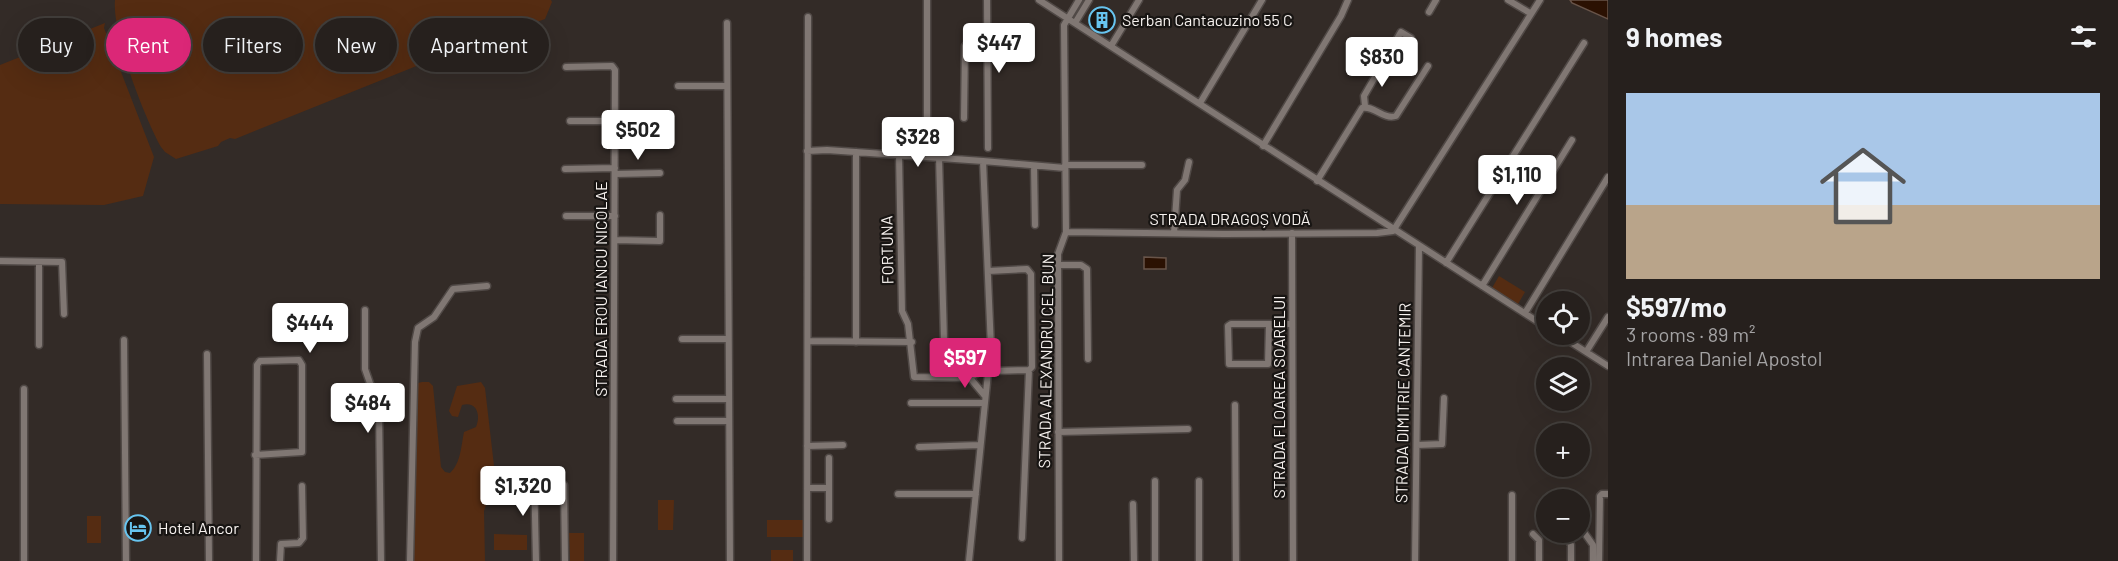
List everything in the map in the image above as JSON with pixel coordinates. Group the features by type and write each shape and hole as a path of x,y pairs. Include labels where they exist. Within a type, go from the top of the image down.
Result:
{"street":[{"path":"927,0 927,125"},
{"path":"987,0 988,148"},
{"path":"1039,0 1202,100 1263,146 1536,320"},
{"path":"1068,18 1079,0"},
{"path":"1075,23 1089,0"},
{"path":"1111,46 1138,0"},
{"path":"1202,100 1262,0"},
{"path":"1263,146 1341,16 1348,0"},
{"path":"1429,12 1436,0"},
{"path":"1508,0 1530,13"},
{"path":"1393,231 1540,0"},
{"path":"807,561 808,17"},
{"name":"STRADA ALEXANDRU CEL BUN","path":"1059,561 1058,254 1066,232 1064,25 1068,18"},
{"path":"726,23 730,561"},
{"path":"1317,181 1365,106 1364,96 1401,32 1410,38 1398,60 1388,55"},
{"path":"964,118 965,46 969,42 987,43"},
{"path":"1446,263 1584,43"},
{"path":"1365,106 1388,117 1396,116 1428,66"},
{"name":"STRADA EROU IANCU NICOLAE","path":"566,67 614,67 613,561"},
{"path":"678,86 727,86"},
{"path":"570,121 615,122"},
{"path":"615,134 661,134"},
{"path":"1482,285 1572,140"},
{"path":"807,151 899,154 1034,166 1142,165"},
{"path":"856,152 856,342"},
{"name":"FORTUNA","path":"899,154 902,311 912,342 914,376 945,377"},
{"path":"939,157 945,377 970,378 979,372 1029,370"},
{"path":"969,561 985,400 990,372 983,161"},
{"path":"1174,233 1178,190 1185,180 1189,162"},
{"path":"1034,166 1035,225"},
{"path":"566,169 660,173"},
{"path":"1525,313 1608,177"},
{"path":"615,240 660,241 660,215"},
{"path":"566,216 615,216"},
{"name":"STRADA DRAGOȘ VODĂ","path":"1066,232 1377,233 1393,231"},
{"name":"STRADA FLOAREA SOARELUI","path":"1292,233 1293,561"},
{"name":"STRADA DIMITRIE CANTEMIR","path":"1415,561 1419,246"},
{"path":"0,261 58,262 63,265 64,314"},
{"path":"39,262 39,345"},
{"path":"1058,265 1084,266 1087,269 1088,359"},
{"path":"988,271 1027,269 1031,274 1032,367 1029,370 1022,538"},
{"path":"410,561 414,363 418,328 434,317 453,289 487,286"},
{"path":"365,310 365,369 380,409 381,561"},
{"path":"1586,352 1608,317"},
{"path":"1269,324 1268,364 1228,364 1228,326 1231,324 1269,324 1292,324"},
{"path":"682,339 729,339"},
{"path":"124,340 126,561"},
{"path":"809,341 912,342"},
{"path":"1575,345 1608,366"},
{"path":"207,354 209,561"},
{"path":"255,454 302,452 302,365 299,360 260,360 258,362 255,454 256,561"},
{"path":"970,378 985,400"},
{"path":"24,389 24,561"},
{"path":"1417,444 1442,444 1443,398"},
{"path":"676,399 729,399"},
{"path":"912,403 985,400"},
{"path":"1235,405 1236,561"},
{"path":"677,421 729,421"},
{"path":"1058,432 1188,429"},
{"path":"919,447 981,445"},
{"path":"807,446 843,446"},
{"path":"829,458 829,519"},
{"path":"534,471 536,561"},
{"path":"1155,481 1155,561"},
{"path":"1199,481 1199,561"},
{"path":"564,485 565,561"},
{"path":"280,561 281,544 299,543 303,538 302,486"},
{"path":"807,488 829,488"},
{"path":"898,494 976,494"},
{"path":"1599,561 1600,502 1601,495 1608,494"},
{"path":"1512,495 1512,561"},
{"path":"1600,502 1608,502"},
{"path":"1133,504 1134,561"},
{"path":"1533,534 1539,540 1539,561"},
{"path":"1590,541 1593,545 1593,561"},
{"path":"1570,543 1571,561"}],"shaded area":[{"path":"115,0 551,0 552,2 545,18 409,18 409,69 235,139 230,138 218,146 176,159 161,147 129,72 191,72 191,18 116,18"},
{"path":"1570,0 1608,0 1608,19 1572,3"},
{"path":"105,23 106,72 121,72 154,157 143,196 104,205 0,204 0,65 18,58 18,72 94,72 94,27"},
{"path":"1144,257 1166,258 1166,269 1144,269"},
{"path":"1499,276 1525,292 1518,304 1492,288"},
{"path":"429,382 433,386 441,467 445,472 450,473 458,459 464,432 476,427 478,418 474,407 467,404 462,405 458,417 452,416 449,411 457,386 481,382 485,388 496,483 484,511 485,561 412,561 416,388 418,383"},
{"path":"658,500 674,500 673,530 658,530"},
{"path":"87,516 101,516 101,543 87,543"},
{"path":"767,520 805,520 805,537 767,537"},
{"path":"569,533 584,533 584,561 570,561"},
{"path":"494,534 527,535 527,550 494,550"},
{"path":"771,550 793,550 793,561 771,561"}],"place":[{"name":"Serban Cantacuzino 55 C","path":"1102,20"},
{"name":"Hotel Ancor","path":"138,528"}]}
